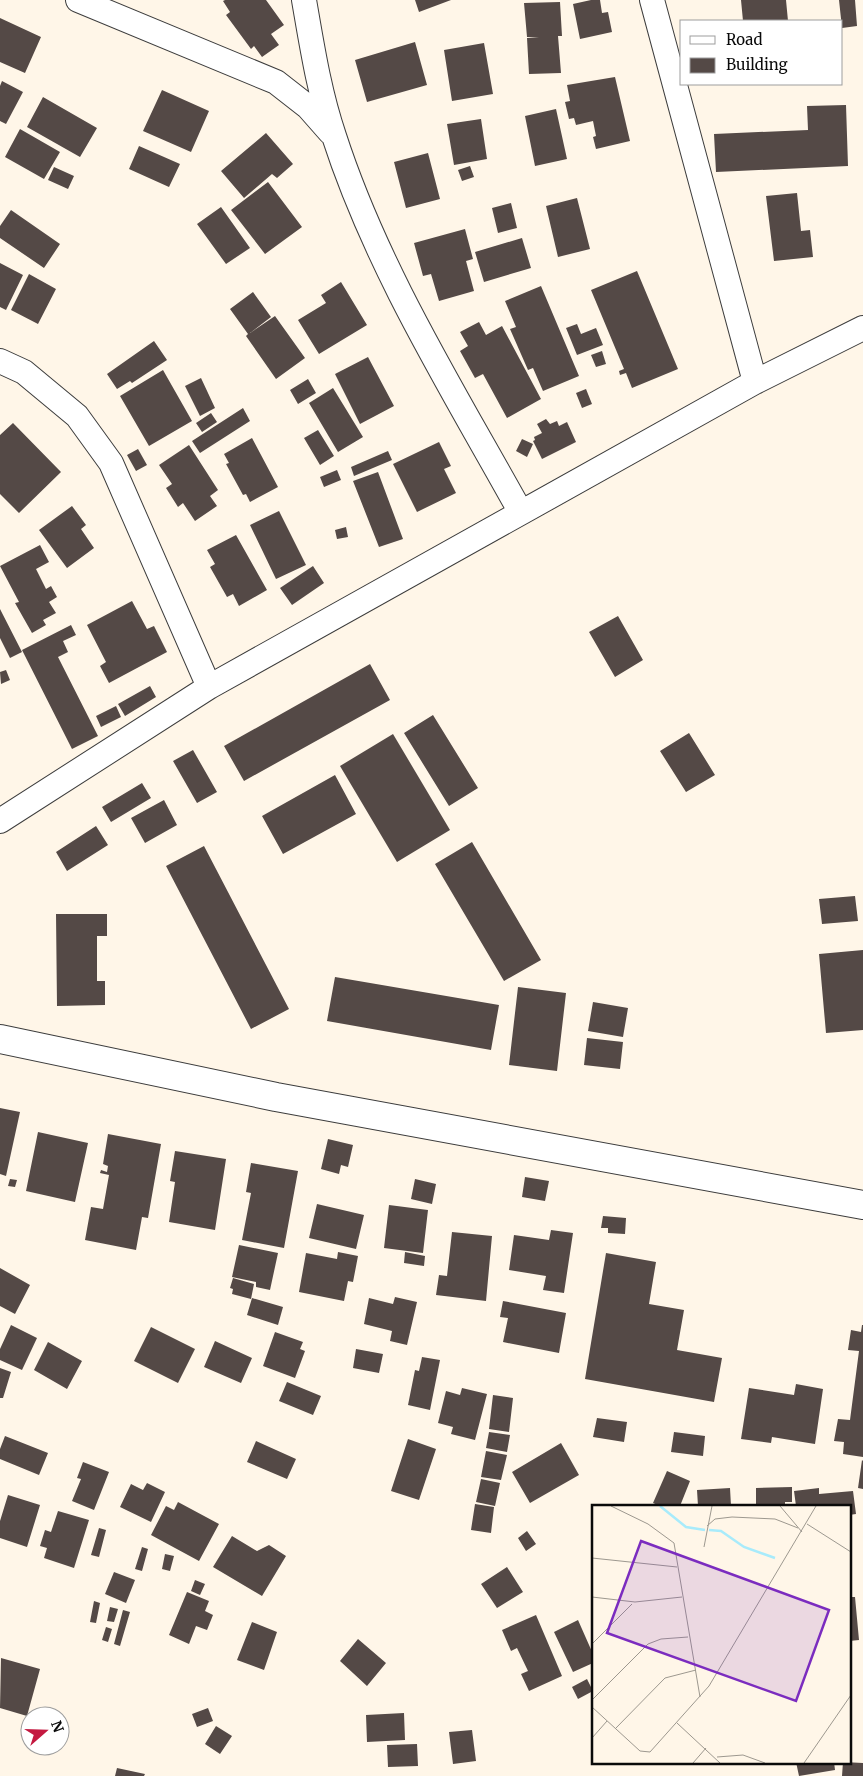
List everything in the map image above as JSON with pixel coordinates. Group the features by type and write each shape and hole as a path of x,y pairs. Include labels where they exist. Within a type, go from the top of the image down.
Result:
{"street":[{"path":"78,0 276,82 308,108 334,138"},
{"path":"304,0 318,84 334,138 370,229 414,319 520,512"},
{"path":"652,0 666,60 755,382"},
{"path":"0,821 209,687 755,382 863,328"},
{"path":"0,361 24,372 76,416 111,463 209,687"},
{"path":"0,1039 276,1097 863,1205"}],"building":[{"path":"266,0 284,25 271,34 279,45 262,57 254,46 251,49 226,15 230,12 223,1"},
{"path":"415,0 451,0 419,12"},
{"path":"600,0 602,13 608,12 612,32 580,39 573,4"},
{"path":"741,0 786,0 788,20 743,20"},
{"path":"839,0 855,0 857,26 843,28 843,20 841,20"},
{"path":"560,2 562,36 558,36 561,73 529,74 527,38 539,37 527,37 524,3"},
{"path":"0,18 41,37 25,73 0,62"},
{"path":"415,42 427,85 367,102 355,60"},
{"path":"484,43 493,94 452,101 444,50"},
{"path":"615,77 630,141 596,149 593,137 596,136 593,121 576,125 574,118 569,119 565,102 570,101 567,85"},
{"path":"2,81 23,92 6,124 0,121 0,86"},
{"path":"162,90 209,111 191,152 143,131"},
{"path":"43,97 97,128 80,157 27,127"},
{"path":"846,105 848,166 716,172 714,134 808,130 807,106"},
{"path":"556,109 567,159 535,166 525,116"},
{"path":"481,119 487,159 454,165 447,124"},
{"path":"20,129 60,152 44,179 5,157"},
{"path":"266,133 293,164 277,178 272,174 244,198 221,171"},
{"path":"139,146 180,164 169,187 129,169"},
{"path":"428,153 440,199 406,208 394,162"},
{"path":"470,166 474,177 462,181 458,170"},
{"path":"54,167 74,176 68,189 48,180"},
{"path":"268,182 302,227 265,254 231,210"},
{"path":"797,193 801,231 810,230 813,257 774,261 766,196"},
{"path":"577,198 590,249 558,257 546,206"},
{"path":"511,203 517,228 498,233 492,208"},
{"path":"221,207 250,248 226,264 197,224"},
{"path":"11,210 60,244 44,268 0,238 0,226"},
{"path":"465,229 473,259 466,261 474,291 439,301 431,274 423,276 414,243"},
{"path":"522,238 531,268 484,282 475,252"},
{"path":"0,263 23,275 6,310 0,307"},
{"path":"637,271 678,369 632,388 626,373 620,375 619,371 624,369 591,290"},
{"path":"29,274 56,289 38,324 11,310"},
{"path":"341,282 367,325 319,354 298,320 326,303 321,295"},
{"path":"541,286 579,376 543,391 533,368 528,370 510,329 516,327 505,301"},
{"path":"253,292 271,317 250,333 275,316 305,358 276,379 230,309"},
{"path":"479,322 486,335 502,326 541,399 507,418 483,374 475,378 460,351 468,346 460,332"},
{"path":"577,324 581,334 596,328 603,345 577,355 566,328"},
{"path":"154,341 167,360 132,383 130,381 117,389 107,374"},
{"path":"602,351 606,364 596,367 591,355"},
{"path":"368,357 394,406 360,424 335,374"},
{"path":"163,370 192,421 149,446 120,396"},
{"path":"201,378 215,408 200,416 185,386"},
{"path":"308,379 316,393 298,404 290,390"},
{"path":"333,388 363,437 338,452 309,403"},
{"path":"586,389 592,404 582,408 576,393"},
{"path":"243,408 250,421 200,453 192,441"},
{"path":"211,413 217,422 202,432 196,423"},
{"path":"546,419 550,424 557,421 559,426 567,422 576,442 542,459 533,441 535,440 534,437 542,433 537,424"},
{"path":"13,423 61,472 19,513 0,494 0,435"},
{"path":"318,430 334,456 320,465 304,438"},
{"path":"252,438 278,487 250,502 246,494 243,495 226,464 229,463 224,454"},
{"path":"522,439 533,444 527,457 516,451"},
{"path":"439,442 451,466 444,469 456,493 417,512 393,464"},
{"path":"189,445 218,490 210,496 217,506 195,521 183,503 178,507 166,488 172,484 159,465"},
{"path":"138,449 147,465 136,471 127,455"},
{"path":"388,451 392,460 354,476 351,467"},
{"path":"337,470 341,480 324,487 320,477"},
{"path":"378,472 403,539 379,547 353,481"},
{"path":"72,506 86,525 81,529 94,548 67,568 39,530"},
{"path":"279,511 306,565 276,579 250,525"},
{"path":"346,527 348,537 337,539 335,530"},
{"path":"236,535 267,590 239,606 233,594 227,597 210,567 215,564 207,550"},
{"path":"40,545 49,562 36,569 46,589 51,586 57,597 49,602 56,613 43,620 46,625 32,633 15,603 19,602 0,566"},
{"path":"313,566 324,583 292,605 280,588"},
{"path":"132,601 147,629 154,626 167,652 109,683 100,666 106,662 87,625"},
{"path":"0,609 22,652 10,658 0,638"},
{"path":"618,616 643,660 615,677 589,632"},
{"path":"71,625 76,635 63,641 68,652 58,657 98,736 72,749 22,650"},
{"path":"370,664 390,700 244,781 224,746"},
{"path":"6,670 10,680 1,684 0,672"},
{"path":"150,686 156,697 125,716 118,704"},
{"path":"116,706 121,717 101,727 96,716"},
{"path":"433,715 478,788 449,806 404,733"},
{"path":"689,733 715,775 686,792 660,751"},
{"path":"393,734 450,830 397,862 340,766"},
{"path":"193,750 217,792 197,803 173,761"},
{"path":"335,775 356,814 283,854 262,816"},
{"path":"142,783 151,798 111,822 102,807"},
{"path":"164,800 177,825 145,843 131,818"},
{"path":"96,826 108,845 67,871 56,852"},
{"path":"472,842 541,960 504,981 435,864"},
{"path":"204,846 289,1009 251,1029 166,866"},
{"path":"855,896 858,921 822,924 819,899"},
{"path":"56,914 107,914 107,936 97,936 97,981 105,981 105,1005 57,1006"},
{"path":"863,950 863,1030 826,1033 819,954"},
{"path":"335,977 499,1005 491,1050 327,1021"},
{"path":"518,987 566,993 557,1071 509,1065"},
{"path":"593,1002 628,1008 623,1037 588,1031"},
{"path":"587,1038 623,1042 620,1069 584,1065"},
{"path":"0,1108 20,1112 6,1176 0,1174"},
{"path":"38,1132 88,1143 75,1202 26,1191"},
{"path":"108,1134 161,1144 148,1218 142,1217 136,1250 85,1240 91,1207 103,1209 109,1175 100,1173 101,1170 107,1172 108,1166 103,1164"},
{"path":"328,1139 353,1145 348,1167 341,1165 339,1174 321,1169"},
{"path":"175,1151 226,1159 215,1230 169,1222 175,1182 170,1181"},
{"path":"251,1163 298,1171 284,1248 242,1240 251,1193 246,1192"},
{"path":"525,1177 549,1181 545,1201 522,1197"},
{"path":"10,1179 17,1180 15,1187 8,1186"},
{"path":"415,1179 436,1184 432,1204 411,1199"},
{"path":"317,1204 364,1215 356,1249 309,1238"},
{"path":"389,1205 428,1210 423,1253 384,1248"},
{"path":"603,1216 626,1218 625,1234 608,1233 608,1228 601,1228"},
{"path":"551,1230 573,1233 564,1293 543,1290 546,1276 509,1270 514,1235 549,1240"},
{"path":"452,1232 492,1236 486,1301 436,1295 439,1275 447,1276"},
{"path":"239,1245 278,1253 270,1290 256,1287 256,1282 232,1277"},
{"path":"338,1252 358,1256 353,1282 348,1281 344,1301 299,1292 306,1253 337,1259"},
{"path":"405,1252 425,1256 424,1266 404,1263"},
{"path":"606,1253 656,1262 649,1304 684,1310 677,1350 722,1358 714,1402 585,1379"},
{"path":"0,1268 30,1285 15,1314 0,1306"},
{"path":"233,1278 254,1284 251,1299 232,1294 233,1289 230,1288"},
{"path":"395,1297 417,1302 407,1345 390,1341 392,1331 364,1324 369,1298 393,1304"},
{"path":"252,1298 283,1307 278,1325 247,1315"},
{"path":"503,1301 566,1313 559,1353 503,1342 508,1318 500,1317"},
{"path":"11,1325 37,1338 22,1370 0,1360 0,1349"},
{"path":"862,1325 863,1457 843,1454 844,1442 834,1441 838,1419 850,1420 859,1351 848,1350 851,1330 861,1332"},
{"path":"151,1327 195,1349 178,1383 134,1361"},
{"path":"275,1332 303,1342 300,1349 305,1351 295,1378 263,1366"},
{"path":"215,1341 252,1358 241,1383 204,1367"},
{"path":"48,1342 82,1361 67,1389 34,1370"},
{"path":"356,1349 383,1354 379,1373 353,1368"},
{"path":"422,1357 440,1360 430,1410 408,1405 415,1370 419,1371"},
{"path":"0,1368 11,1372 3,1398 0,1398"},
{"path":"287,1382 321,1396 313,1415 279,1401"},
{"path":"796,1384 823,1389 815,1444 772,1437 771,1443 741,1439 749,1388 794,1395"},
{"path":"462,1388 487,1394 475,1440 451,1434 453,1427 438,1423 446,1391 460,1395"},
{"path":"493,1395 513,1398 509,1432 489,1429"},
{"path":"597,1418 627,1422 624,1442 593,1437"},
{"path":"489,1432 510,1435 507,1452 486,1448"},
{"path":"674,1432 705,1436 703,1456 671,1452"},
{"path":"5,1436 48,1453 39,1475 0,1459 0,1449"},
{"path":"408,1439 436,1449 419,1500 391,1491"},
{"path":"256,1441 296,1459 287,1479 247,1462"},
{"path":"561,1443 579,1475 530,1503 512,1472"},
{"path":"486,1451 507,1455 501,1480 481,1477"},
{"path":"863,1461 863,1489 858,1488"},
{"path":"83,1462 109,1472 94,1510 72,1501 81,1479 77,1478"},
{"path":"667,1471 690,1481 680,1505 658,1505 653,1503"},
{"path":"481,1479 500,1483 495,1506 476,1502"},
{"path":"147,1483 165,1492 151,1522 120,1507 131,1484 143,1490"},
{"path":"792,1487 792,1502 785,1502 785,1505 756,1505 756,1488"},
{"path":"730,1488 731,1505 698,1505 697,1490"},
{"path":"819,1488 819,1494 853,1491 856,1514 850,1515 850,1505 796,1505 794,1491"},
{"path":"8,1495 40,1505 27,1547 0,1538 0,1521"},
{"path":"178,1502 219,1524 199,1561 151,1535 166,1506 174,1510"},
{"path":"475,1504 494,1507 491,1533 471,1530"},
{"path":"58,1511 89,1520 74,1568 44,1558 47,1548 40,1546 45,1530 51,1532"},
{"path":"99,1528 106,1530 99,1557 91,1555"},
{"path":"527,1531 536,1544 526,1551 518,1538"},
{"path":"232,1536 257,1551 269,1545 286,1556 262,1596 213,1567"},
{"path":"142,1547 148,1549 142,1571 135,1569"},
{"path":"165,1554 174,1556 170,1571 162,1569"},
{"path":"507,1567 523,1592 497,1608 481,1584"},
{"path":"114,1572 135,1580 126,1603 105,1594"},
{"path":"195,1580 205,1584 200,1595 191,1591"},
{"path":"187,1592 209,1601 205,1611 213,1615 207,1630 196,1626 189,1644 169,1635"},
{"path":"850,1597 855,1597 859,1640 850,1641"},
{"path":"94,1601 100,1603 96,1623 90,1622"},
{"path":"110,1607 118,1609 114,1622 107,1621"},
{"path":"123,1610 130,1612 120,1646 114,1644"},
{"path":"536,1615 562,1676 529,1691 521,1674 528,1671 517,1648 511,1651 502,1630"},
{"path":"578,1620 592,1652 592,1663 573,1672 554,1632"},
{"path":"252,1622 277,1632 264,1670 237,1660"},
{"path":"106,1627 112,1629 108,1642 102,1640"},
{"path":"358,1639 386,1663 367,1686 340,1661"},
{"path":"1,1658 40,1669 30,1706 20,1706 20,1714 0,1708"},
{"path":"587,1679 592,1692 578,1699 572,1687"},
{"path":"208,1708 213,1721 197,1727 192,1714"},
{"path":"404,1713 405,1740 367,1742 366,1715"},
{"path":"216,1726 232,1736 220,1754 205,1744"},
{"path":"472,1730 476,1761 453,1764 449,1732"},
{"path":"417,1744 418,1766 388,1767 387,1745"},
{"path":"863,1763 863,1776 842,1776 843,1764"},
{"path":"796,1764 834,1764 835,1770 799,1776"},
{"path":"117,1768 145,1774 144,1776 115,1776"}]}
